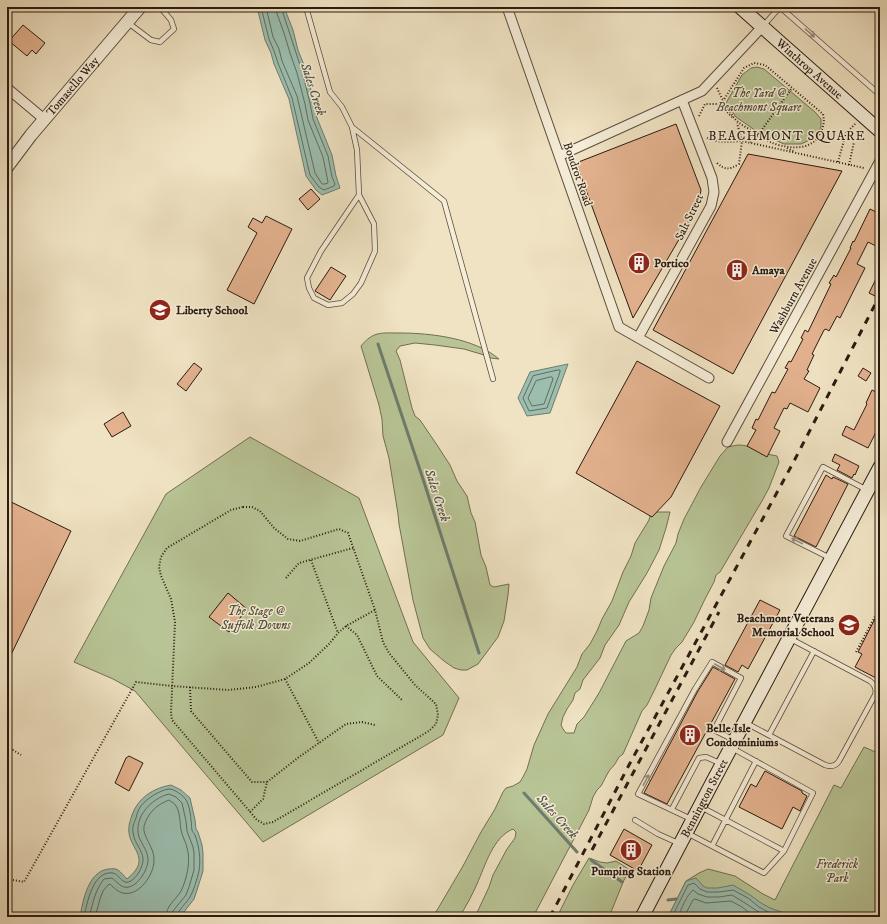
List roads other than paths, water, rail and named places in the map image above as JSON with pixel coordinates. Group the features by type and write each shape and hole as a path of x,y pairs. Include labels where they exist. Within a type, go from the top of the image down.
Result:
{"main road":[{"name":"Winthrop Avenue","path":"740,7 880,131"},
{"name":"Bennington Street","path":"642,917 880,467"}],"street":[{"name":"Tomasello Way","path":"7,167 44,119 140,7"},
{"name":"Boudrot Road","path":"507,7 619,327 709,378"},
{"path":"559,156 702,91 762,27"},
{"path":"7,88 44,119"},
{"name":"Salt Street","path":"638,338 711,206 714,192 712,178 682,100"},
{"name":"Washburn Avenue","path":"727,442 880,161"}],"lane":[{"path":"128,22 150,40 160,42 174,29 171,20 160,7"},
{"path":"306,7 330,92 342,107 352,127 358,150 359,195 374,224 375,251 361,283 353,294 342,303 328,305 314,298 309,288 307,278 321,251 359,195"},
{"path":"762,27 780,7 880,95"},
{"path":"352,127 444,201 492,379"},
{"path":"832,558 786,536 823,467 868,490"},
{"path":"744,722 829,766 833,766 838,762 850,741 875,695 876,691 874,684 790,638"},
{"path":"769,735 814,651"},
{"path":"635,820 658,834 683,838 712,846 764,873 784,851 813,793 756,762 714,730 741,678 712,662 694,689 638,794 693,819"},
{"path":"672,809 699,758 706,757 722,764"},
{"path":"712,846 756,762"},
{"path":"700,806 784,851"}],"water":[{"path":"257,7 284,7 306,70 317,118 332,155 340,188 322,195 316,190 306,176 289,99 265,40"},
{"path":"568,364 550,413 527,416 518,398 530,372"},
{"path":"171,785 181,790 190,798 196,829 202,845 203,871 194,899 180,917 80,917 85,895 91,881 96,875 101,871 108,869 117,869 127,879 136,870 139,859 129,831 129,824 132,815 142,799 152,791"},
{"path":"696,878 703,886 707,888 718,888 733,885 770,908 796,917 668,917 686,881"}],"waterway":[{"name":"Sales Creek","path":"378,344 479,653"},
{"name":"Sales Creek","path":"524,793 577,852"},
{"name":"Sales Creek","path":"591,860 622,882"},
{"name":"Sales Creek","path":"668,900 676,899"}],"railway":[{"path":"550,917 629,765 793,463 880,295"},
{"path":"592,850 719,612"}],"place":[{"name":"Portico","path":"639,263"},
{"name":"Amaya","path":"737,270"},
{"name":"Liberty School","path":"160,310"},
{"name":"Beachmont Veterans Memorial School","path":"849,625"},
{"name":"Belle Isle Condominiums","path":"690,735"},
{"name":"Pumping Station","path":"631,850"}],"district":[{"name":"BEACHMONT SQUARE","path":"787,135"}],"park label":[{"name":"The Yard @ Beachmont Square","path":"759,100"},
{"name":"The Stage @ Suffolk Downs","path":"256,618"},
{"name":"Frederick Park","path":"837,871"}]}
